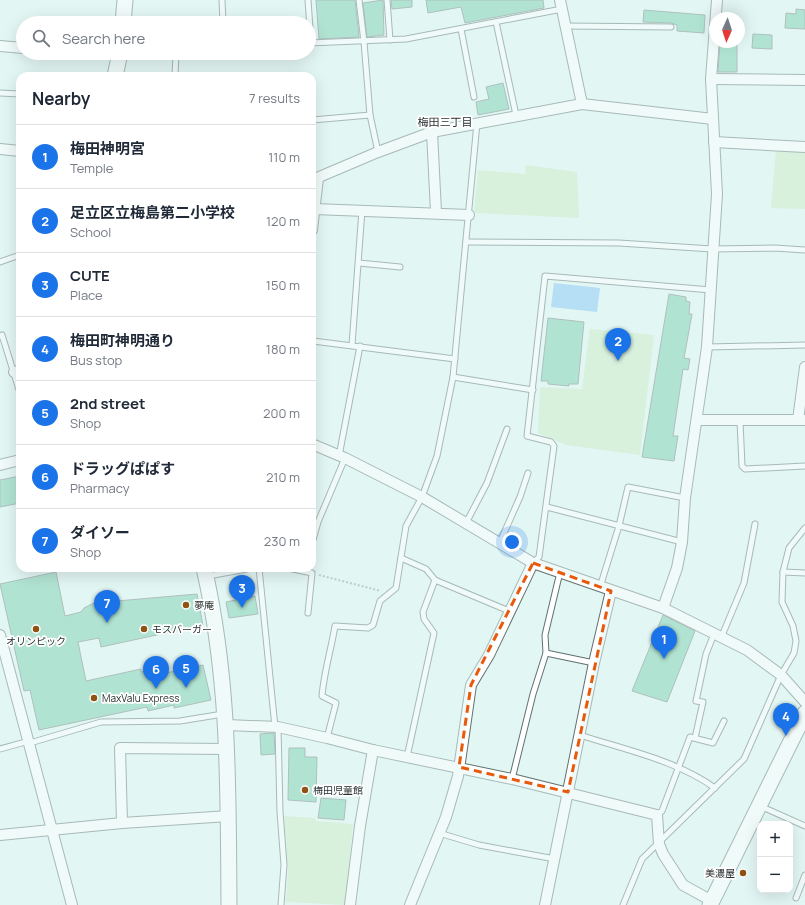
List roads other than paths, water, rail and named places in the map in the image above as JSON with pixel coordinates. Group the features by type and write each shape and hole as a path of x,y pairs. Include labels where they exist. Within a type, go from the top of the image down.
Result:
{"street":[{"path":"124,16 125,0"},
{"path":"663,608 677,568 682,542 685,498 707,347 716,194 711,79 716,0"},
{"path":"561,4 582,104"},
{"path":"0,46 16,47"},
{"path":"115,72 116,60"},
{"path":"711,79 805,80"},
{"path":"316,179 378,152 432,132 582,104 713,118"},
{"path":"432,132 436,212"},
{"path":"714,142 805,147"},
{"path":"0,149 16,151"},
{"path":"316,209 436,212 469,215"},
{"path":"697,420 801,420 805,367"},
{"path":"316,446 422,497 533,563 560,571 663,608 747,650 781,675 805,702"},
{"path":"0,465 16,461"},
{"path":"412,905 446,817 459,767 471,685 488,655 533,563"},
{"path":"205,572 216,625 226,719 229,816 229,905"},
{"path":"546,905 594,662 611,590"},
{"path":"0,635 72,905"},
{"path":"226,719 277,727 373,750 459,767 568,792 657,815 659,844 663,854 684,885 711,903 805,713"},
{"path":"122,823 120,748 227,749"},
{"path":"350,905 360,826 373,750"},
{"path":"0,835 122,823 229,816"}],"lane":[{"path":"222,0 223,16"},
{"path":"308,0 309,16"},
{"path":"359,0 370,115 378,152"},
{"path":"387,0 390,40"},
{"path":"316,43 406,39 496,22 561,4"},
{"path":"496,22 516,116"},
{"path":"566,26 670,27"},
{"path":"461,29 474,97"},
{"path":"175,72 176,60"},
{"path":"0,93 16,94"},
{"path":"316,120 370,115"},
{"path":"327,738 336,703 322,696 324,671 330,654 335,626 368,628 373,625 380,601 396,588 406,526 422,497 437,456 453,377 478,123"},
{"path":"352,345 362,210"},
{"path":"467,242 619,243 712,249 775,248 805,250"},
{"path":"0,262 16,256"},
{"path":"359,263 400,267"},
{"path":"533,563 539,557 547,507 554,446 551,442 527,436 545,276 711,290"},
{"path":"0,336 2,335 16,370"},
{"path":"316,341 455,359"},
{"path":"707,347 805,345"},
{"path":"316,529 342,457 360,346"},
{"path":"453,377 533,390"},
{"path":"740,421 742,466 745,469 805,466"},
{"path":"466,523 487,483 507,429"},
{"path":"500,542 520,497 528,473"},
{"path":"600,586 619,526 628,487 685,498"},
{"path":"547,507 682,542"},
{"path":"695,738 703,702 696,701 706,654 717,636 744,583 755,524"},
{"path":"623,905 642,860 744,759 781,675 794,653 796,641 793,626 782,602 783,572 789,548 805,528"},
{"path":"401,558 426,569 435,580 509,611"},
{"path":"512,779 533,694 546,653 545,635 560,571"},
{"path":"259,572 277,727 280,812 284,865 281,905"},
{"path":"308,613 312,573 309,572"},
{"path":"783,572 805,573"},
{"path":"407,757 434,633 424,619 423,612 435,580"},
{"path":"546,653 594,662"},
{"path":"0,749 101,722 226,719"},
{"path":"657,815 662,811 690,737 712,743 724,721"},
{"path":"580,735 679,767 702,778 715,788"},
{"path":"759,806 805,826"},
{"path":"439,833 479,845 555,859"},
{"path":"796,898 805,875"}],"water":[{"path":"554,283 600,288 597,312 551,307"}],"place":[{"name":"足立区立梅島第二小学校","path":"618,361"},
{"name":"夢庵","path":"186,605"},
{"name":"CUTE","path":"242,608"},
{"name":"ダイソー","path":"107,623"},
{"name":"オリンピック","path":"36,629"},
{"name":"モスバーガー","path":"144,629"},
{"name":"梅田神明宮","path":"664,659"},
{"name":"2nd street","path":"186,688"},
{"name":"ドラッグぱぱす","path":"156,689"},
{"name":"MaxValu Express","path":"94,698"},
{"name":"梅田町神明通り","path":"786,736"},
{"name":"梅田児童館","path":"305,790"},
{"name":"美濃屋","path":"743,873"}],"district":[{"name":"梅田三丁目","path":"445,121"}]}
